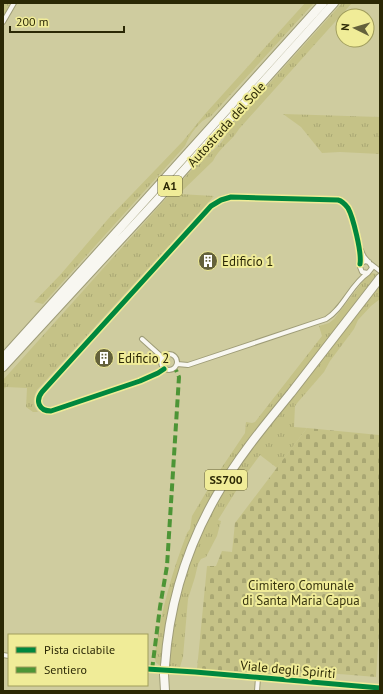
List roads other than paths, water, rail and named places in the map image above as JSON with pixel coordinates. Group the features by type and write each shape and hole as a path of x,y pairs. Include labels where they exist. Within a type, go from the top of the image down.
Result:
{"highway":[{"name":"Autostrada del Sole","path":"3,358 323,3"},
{"name":"Autostrada del Sole","path":"3,367 158,199 334,3"},
{"name":"SS700","path":"165,691 165,670 170,623 178,588 188,556 218,492 257,436 379,280"}],"street":[{"path":"3,22 14,3"},
{"path":"177,364 171,370 164,369 140,381 51,411 43,410 38,405 38,398 42,392 211,206 221,200 231,197 338,200 347,206 349,210 360,249 365,259 380,271"},
{"path":"358,282 360,275 360,249"},
{"path":"360,264 365,261 370,263"},
{"path":"177,364 188,365 326,319 333,314 358,282 369,272 372,268 370,263"},
{"path":"360,269 364,273 380,271"},
{"path":"142,340 162,357"},
{"path":"164,369 160,362 162,357 166,354 172,354 176,359 177,364"},
{"name":"Viale degli Spiriti","path":"148,669 380,688"},
{"path":"257,691 258,678"}],"place":[{"name":"Edificio 1","path":"208,261"},
{"name":"Edificio 2","path":"104,358"}],"park label":[{"name":"Cimitero Comunale di Santa Maria Capua","path":"301,592"}]}
